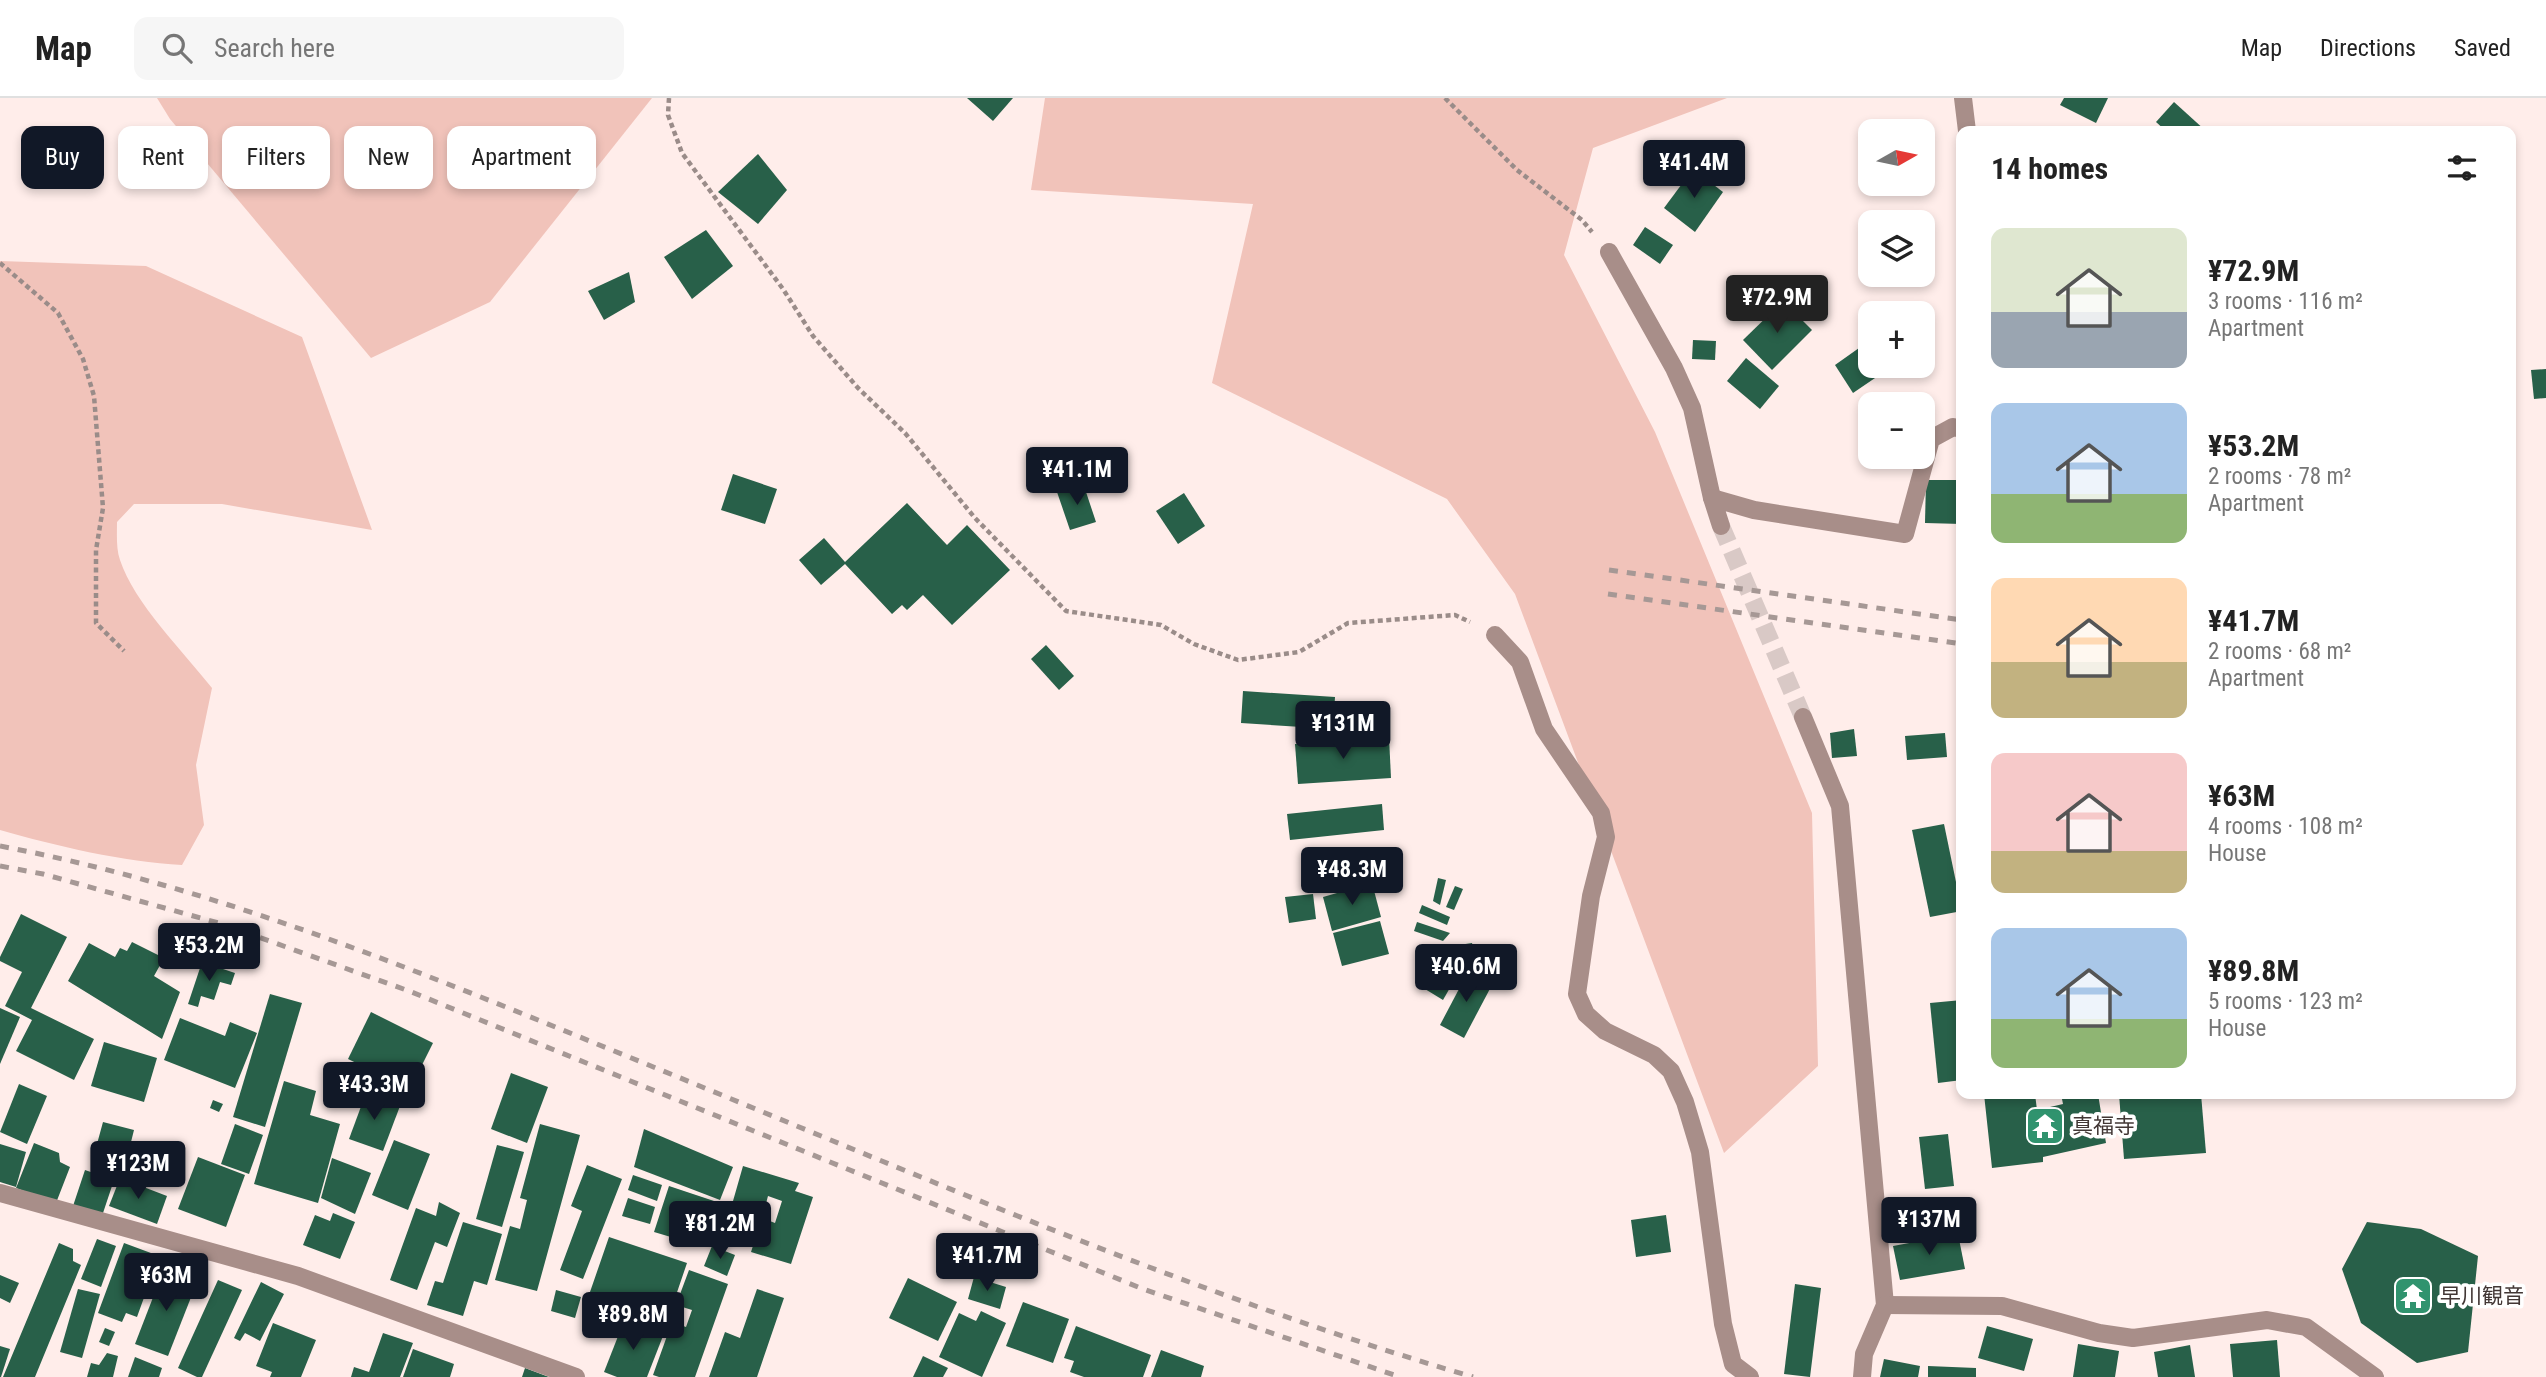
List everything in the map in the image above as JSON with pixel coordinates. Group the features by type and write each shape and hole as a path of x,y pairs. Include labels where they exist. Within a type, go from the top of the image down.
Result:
{"street":[{"path":"1963,98 1966,126"},
{"path":"1609,252 1674,368 1692,408 1721,526"},
{"path":"1712,498 1754,510 1905,534 1931,439 1956,428"},
{"path":"1495,635 1520,662 1544,729 1601,813 1606,837 1591,896 1577,994 1586,1014 1605,1031 1654,1055 1671,1071 1685,1102 1700,1152 1723,1324 1733,1364 1750,1377"},
{"path":"1803,717 1840,806 1885,1305 1864,1354 1862,1377"},
{"path":"0,1193 298,1276 576,1377"},
{"path":"1885,1305 2002,1306 2099,1333 2133,1338 2267,1320 2306,1326 2375,1377"}],"path":[{"path":"668,98 668,115 682,153 783,289 813,336 858,388 905,432 975,518 1066,611 1161,625 1194,644 1238,660 1299,652 1348,623 1455,615 1495,635"},
{"path":"1445,98 1517,170 1582,220 1609,252"},
{"path":"0,263 58,313 83,359 94,396 103,508 96,550 96,623 124,651"}],"shaded area":[{"path":"157,98 652,98 596,169 596,126 447,126 447,189 580,189 490,302 371,358 229,189 330,189 330,126 222,126 222,181 208,164 208,126 176,126"},
{"path":"1045,98 1727,98 1593,148 1564,255 1655,432 1812,813 1818,1066 1724,1153 1515,594 1447,499 1212,383 1253,204 1031,190"},
{"path":"0,261 146,266 302,337 372,530 222,504 134,504 117,522 119,556 136,593 212,688 196,765 204,825 182,865 137,861 90,852 0,830"}],"building":[{"path":"967,98 1013,98 993,121"},
{"path":"2064,98 2108,98 2096,123 2060,105"},
{"path":"2174,102 2200,126 2160,126 2156,122"},
{"path":"758,154 787,190 758,224 718,192"},
{"path":"1693,169 1723,192 1695,232 1664,208"},
{"path":"1645,227 1673,245 1660,264 1633,245"},
{"path":"706,230 733,266 692,299 664,257"},
{"path":"629,272 635,302 604,320 588,291"},
{"path":"1783,301 1812,330 1772,370 1743,340"},
{"path":"1693,340 1716,341 1715,360 1692,359"},
{"path":"1858,349 1858,378 1875,378 1853,393 1835,365"},
{"path":"1746,358 1779,386 1760,409 1727,381"},
{"path":"2546,369 2546,398 2534,399 2531,370"},
{"path":"733,474 777,489 765,524 721,510"},
{"path":"1926,480 1956,480 1956,524 1925,523"},
{"path":"1083,483 1096,522 1070,530 1057,492"},
{"path":"1184,493 1205,526 1178,544 1156,511"},
{"path":"907,503 947,545 967,525 1010,570 952,625 923,595 907,610 902,605 892,614 845,564 821,585 799,560 824,538 845,562"},
{"path":"1046,645 1074,676 1059,690 1031,659"},
{"path":"1243,691 1335,697 1333,729 1241,723"},
{"path":"1854,729 1857,756 1832,758 1830,733"},
{"path":"1945,733 1947,757 1907,760 1905,736"},
{"path":"1389,737 1391,778 1298,784 1295,744"},
{"path":"1382,804 1384,830 1290,840 1287,814"},
{"path":"1944,824 1956,882 1956,912 1930,917 1912,830"},
{"path":"1374,848 1379,881 1317,891 1312,858"},
{"path":"1438,878 1446,880 1440,905 1433,901"},
{"path":"1372,883 1381,917 1332,931 1323,897"},
{"path":"1455,886 1463,889 1454,910 1446,907"},
{"path":"1313,894 1316,919 1289,923 1285,897"},
{"path":"1422,905 1450,917 1447,925 1419,913"},
{"path":"21,914 67,937 31,1008 94,1039 74,1080 16,1051 32,1020 5,1006 22,972 0,961 0,957"},
{"path":"1380,921 1389,954 1342,966 1333,933"},
{"path":"1417,922 1450,933 1443,941 1414,931"},
{"path":"132,942 164,958 154,976 180,992 162,1039 68,981 89,943 115,957 120,948 127,951"},
{"path":"1472,943 1475,956 1448,961 1446,947"},
{"path":"1441,960 1459,972 1443,1000 1425,989"},
{"path":"202,962 235,973 231,985 220,982 214,1000 201,996 198,1007 188,1004"},
{"path":"1469,970 1493,983 1464,1038 1440,1025"},
{"path":"270,994 302,1003 265,1127 233,1117"},
{"path":"1956,1001 1956,1081 1938,1083 1930,1003"},
{"path":"0,1008 20,1017 0,1064"},
{"path":"371,1012 433,1043 410,1089 348,1059"},
{"path":"180,1018 225,1036 230,1022 257,1033 235,1088 164,1060"},
{"path":"104,1042 157,1058 144,1102 91,1086"},
{"path":"511,1073 548,1087 527,1143 491,1129"},
{"path":"284,1081 316,1091 310,1115 340,1124 318,1203 254,1184"},
{"path":"19,1084 47,1096 27,1144 0,1132"},
{"path":"366,1093 400,1106 383,1151 349,1139"},
{"name":"真福寺","path":"1985,1099 2036,1099 2037,1110 2063,1104 2062,1099 2099,1099 2106,1143 2043,1157 2043,1162 1992,1168"},
{"name":"真福寺","path":"2119,1099 2201,1099 2206,1153 2124,1159"},
{"path":"213,1100 223,1104 219,1112 210,1108"},
{"path":"103,1122 134,1130 123,1174 91,1166"},
{"path":"235,1124 263,1135 249,1174 221,1164"},
{"path":"540,1124 580,1135 537,1291 495,1280 510,1226 520,1229 527,1200 520,1198"},
{"path":"644,1129 733,1167 720,1200 634,1167"},
{"path":"1948,1134 1954,1186 1925,1189 1919,1137"},
{"path":"394,1140 430,1154 408,1210 372,1195"},
{"path":"34,1143 59,1153 60,1162 70,1167 56,1203 16,1188"},
{"path":"0,1144 26,1152 16,1187 0,1182"},
{"path":"497,1145 524,1152 502,1227 476,1219"},
{"path":"198,1157 245,1175 226,1227 178,1209"},
{"path":"332,1158 371,1173 355,1214 321,1198"},
{"path":"587,1165 622,1179 583,1279 560,1270 582,1211 571,1206"},
{"path":"743,1166 799,1183 795,1191 813,1197 791,1264 751,1252 762,1218 775,1223 782,1201 768,1196 764,1211 733,1201"},
{"path":"85,1170 114,1180 102,1216 73,1206"},
{"path":"633,1175 662,1185 657,1201 628,1190"},
{"path":"120,1178 167,1196 157,1224 109,1206"},
{"path":"669,1186 714,1201 704,1231 686,1225 681,1240 654,1232"},
{"path":"628,1198 655,1207 650,1224 622,1216"},
{"path":"439,1202 460,1213 447,1247 435,1242 417,1290 390,1280 416,1208 436,1216"},
{"path":"333,1213 355,1222 340,1259 303,1245 315,1215 330,1221"},
{"path":"1666,1215 1671,1252 1636,1257 1631,1220"},
{"path":"463,1222 502,1234 487,1285 474,1281 463,1316 427,1305 435,1281 443,1283"},
{"name":"早川観音","path":"2367,1222 2421,1229 2478,1256 2468,1352 2417,1363 2361,1323 2342,1269"},
{"path":"1958,1234 1965,1269 1900,1280 1893,1246"},
{"path":"609,1237 687,1263 672,1307 659,1303 652,1323 617,1310 622,1303 590,1292"},
{"path":"97,1239 116,1246 101,1287 81,1279"},
{"path":"59,1243 73,1249 73,1261 81,1265 35,1377 3,1377"},
{"path":"124,1243 159,1256 137,1317 126,1313 122,1322 98,1313"},
{"path":"712,1246 735,1255 727,1276 704,1266"},
{"path":"164,1269 197,1282 168,1356 135,1344"},
{"path":"689,1270 728,1284 695,1377 659,1377 653,1375 672,1322 686,1327 692,1310 676,1305"},
{"path":"0,1275 19,1283 10,1303 0,1298"},
{"path":"974,1277 1006,1287 1000,1309 968,1299"},
{"path":"908,1278 957,1302 938,1341 889,1318"},
{"path":"218,1280 242,1290 202,1377 197,1377 178,1368"},
{"path":"261,1282 284,1294 260,1341 245,1333 240,1341 234,1338"},
{"path":"1795,1284 1821,1288 1810,1377 1784,1374"},
{"path":"78,1289 100,1294 82,1358 60,1352"},
{"path":"757,1289 784,1298 757,1377 709,1377 725,1332 740,1338"},
{"path":"556,1290 581,1297 575,1318 551,1311"},
{"path":"1023,1302 1069,1319 1053,1363 1006,1346"},
{"path":"981,1311 1006,1323 982,1377 939,1357 959,1313 976,1321"},
{"path":"624,1321 663,1336 647,1377 617,1377 604,1372"},
{"path":"273,1323 316,1340 301,1377 270,1377 272,1372 256,1366"},
{"path":"1076,1326 1151,1355 1143,1377 1084,1377 1070,1372 1074,1361 1064,1358"},
{"path":"1987,1326 2033,1339 2024,1371 1978,1358"},
{"path":"105,1328 115,1332 109,1346 99,1342"},
{"path":"383,1333 413,1343 400,1377 351,1377 354,1367 369,1372"},
{"path":"2277,1340 2280,1377 2233,1377 2230,1344"},
{"path":"2078,1344 2119,1351 2115,1377 2073,1377"},
{"path":"2190,1345 2195,1377 2158,1377 2154,1352"},
{"path":"0,1346 10,1349 1,1377 0,1377"},
{"path":"413,1349 454,1364 450,1377 403,1377"},
{"path":"1161,1350 1204,1366 1201,1377 1151,1377"},
{"path":"107,1353 118,1356 113,1377 87,1377 91,1363 99,1365"},
{"path":"923,1356 948,1368 943,1377 913,1377"},
{"path":"135,1357 162,1368 159,1377 128,1377"},
{"path":"1884,1359 1920,1366 1918,1377 1880,1377"},
{"path":"1928,1366 1976,1368 1976,1377 1928,1377"},
{"path":"525,1368 549,1377 522,1377"}],"tunnel":[{"path":"1721,526 1803,717"}],"railway":[{"path":"1609,570 1956,619"},
{"path":"1608,594 1956,643"},
{"path":"0,846 153,882 303,930 451,985 922,1178 1141,1264 1361,1342 1473,1377"},
{"path":"0,866 43,874 222,924 409,991 1143,1289 1400,1377"}],"place":[{"name":"真福寺","path":"2045,1126"},
{"name":"早川観音","path":"2413,1296"}]}
